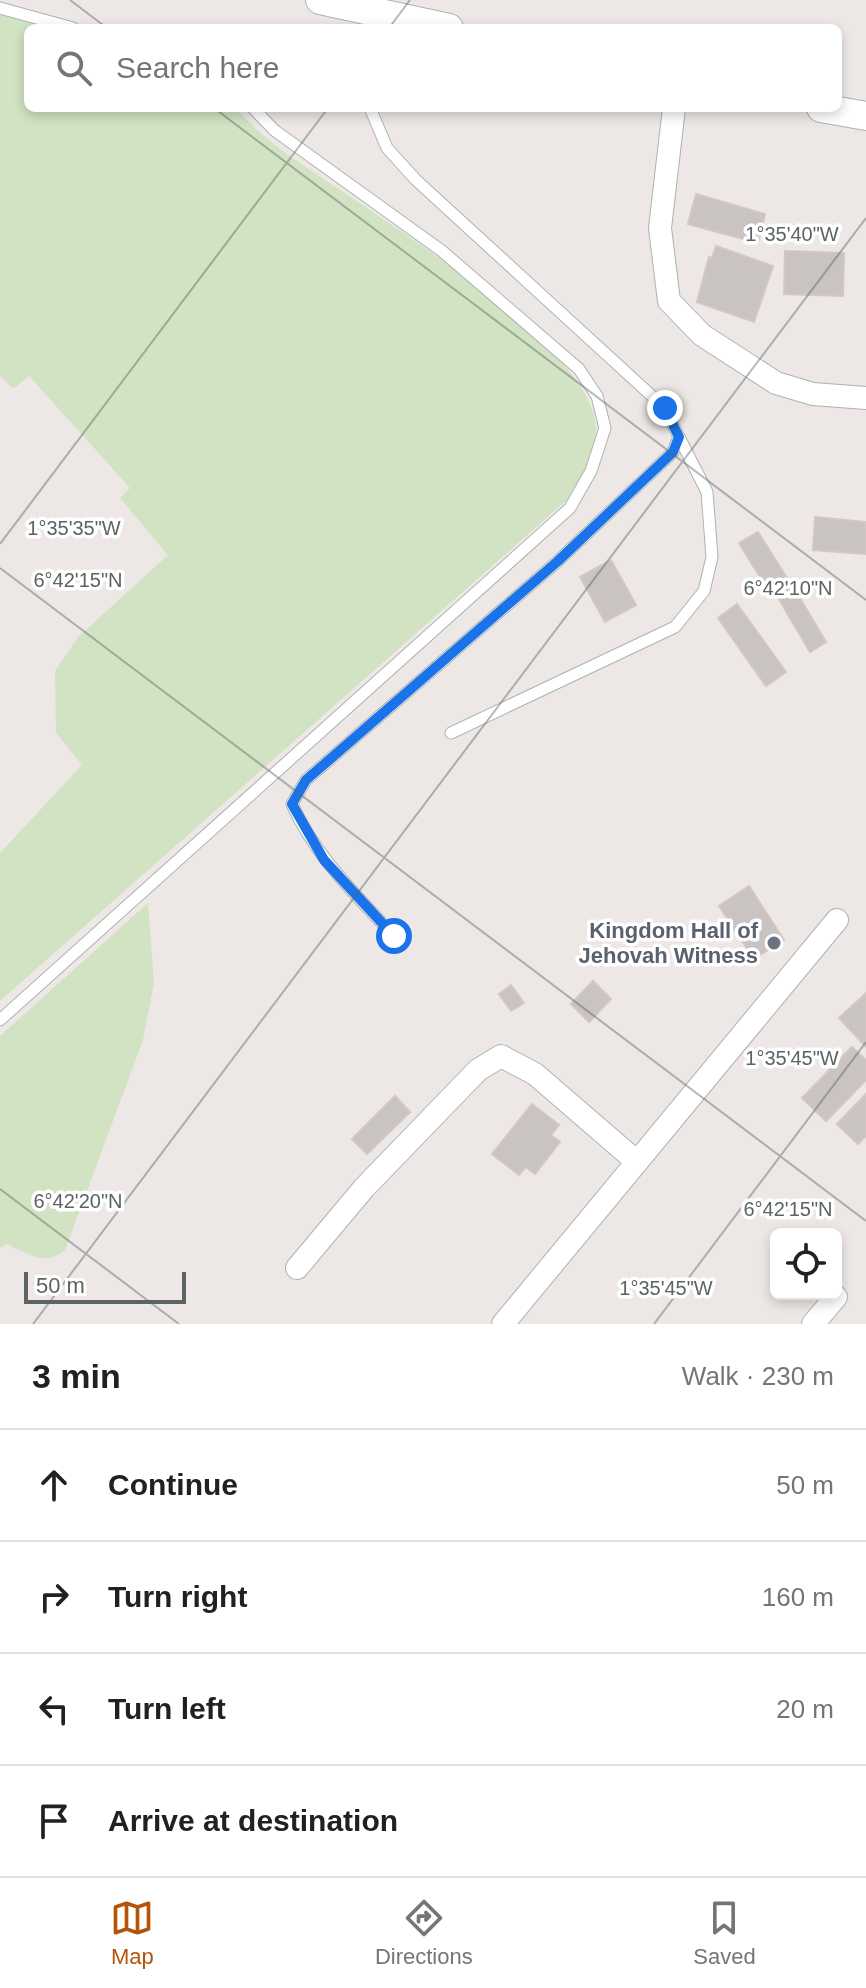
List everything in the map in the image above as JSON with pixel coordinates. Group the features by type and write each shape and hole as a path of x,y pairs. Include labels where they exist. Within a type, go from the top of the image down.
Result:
{"street":[{"path":"320,0 363,14 424,24"},
{"path":"674,112 660,228 669,301 702,335 776,383 813,394 866,398"},
{"path":"842,112 866,116"},
{"path":"503,1324 837,920"},
{"path":"297,1268 364,1188 478,1070 501,1056 535,1074 637,1162"},
{"path":"813,1324 833,1300"}],"lane":[{"path":"0,8 58,24"},
{"path":"0,1020 570,508 591,471 605,428 597,396 579,369 442,251 274,130 257,112"},
{"path":"372,112 387,148 416,180 665,408 707,492 712,557 704,591 675,627 451,733"},
{"path":"394,936 324,860 301,825 292,804 306,780 558,561 673,452 679,437"}],"green space":[{"path":"0,14 36,24 24,24 24,112 238,112 280,149 407,235 507,311 549,349 580,386 595,420 596,430 588,461 568,499 0,1001 0,853 82,765 56,733 55,671 78,637 168,555 120,498 130,488 29,376 13,389 0,376"},
{"path":"148,903 154,983 143,1040 65,1250 43,1258 7,1244 0,1248 0,1036"}],"building":[{"path":"696,194 765,214 758,243 688,224"},
{"path":"716,246 773,266 754,322 697,302 709,257 712,258"},
{"path":"785,251 844,253 843,296 784,294"},
{"path":"815,517 866,522 866,554 813,550"},
{"path":"758,532 789,581 770,593 739,543"},
{"path":"611,560 636,605 605,622 580,577"},
{"path":"792,585 826,642 810,652 776,594"},
{"path":"737,604 786,672 766,686 718,618"},
{"path":"749,886 784,940 754,959 719,906"},
{"path":"593,981 611,999 589,1022 571,1004"},
{"path":"511,985 524,1003 511,1011 499,994"},
{"path":"866,993 866,1047 839,1018"},
{"path":"852,1047 866,1060 866,1080 826,1121 802,1098"},
{"path":"866,1094 866,1136 858,1144 837,1124"},
{"path":"395,1096 410,1112 367,1154 352,1139"},
{"path":"532,1104 559,1125 551,1135 560,1142 535,1174 526,1167 519,1175 492,1154"}],"place":[{"name":"Kingdom Hall of Jehovah Witness","path":"774,943"}],"route":[{"path":"394,936 324,860 301,825 292,804 306,780 558,561 673,452 679,437 665,408"}]}
